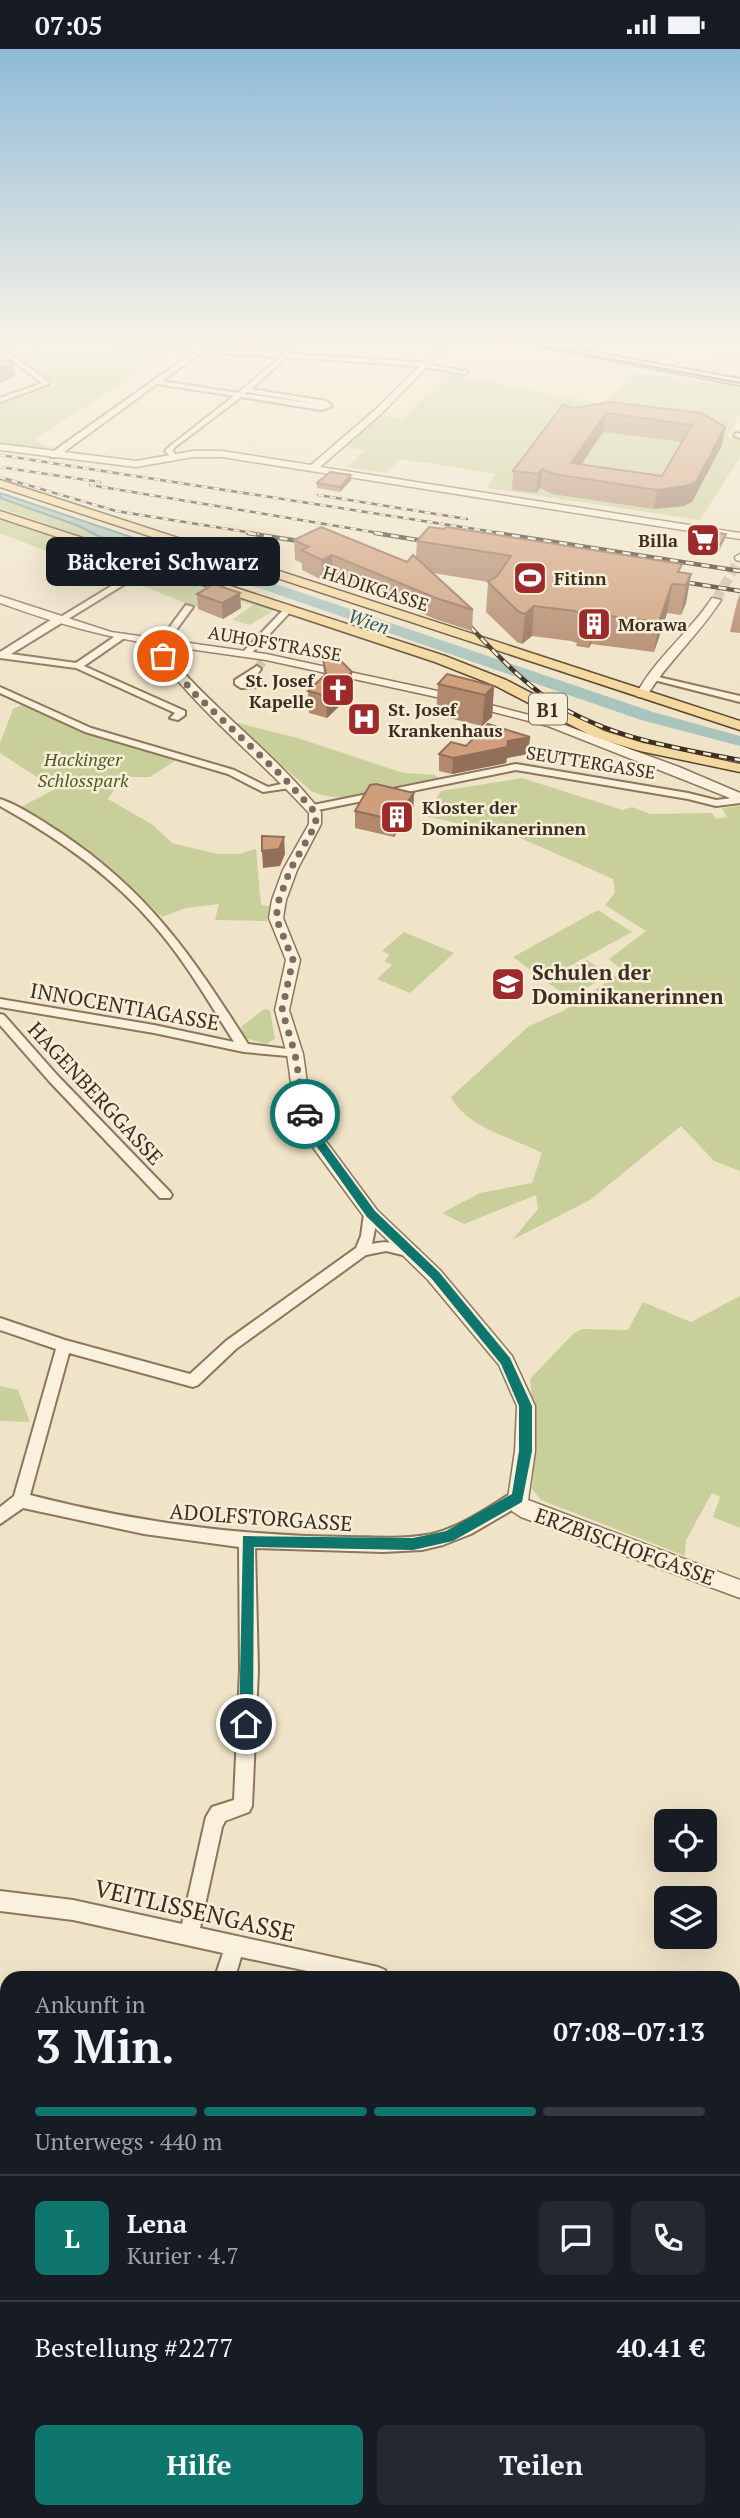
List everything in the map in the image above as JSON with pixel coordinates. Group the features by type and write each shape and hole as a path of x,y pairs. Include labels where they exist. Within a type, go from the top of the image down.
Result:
{"main road":[{"name":"HADIKGASSE","path":"0,483 740,726"},
{"name":"B1","path":"0,514 459,666 501,683 591,730 640,747 740,768"}],"street":[{"path":"83,458 136,464 167,458"},
{"path":"247,458 740,536"},
{"path":"313,468 324,458"},
{"path":"1,655 152,565"},
{"name":"AUHOFSTRASSE","path":"0,599 58,621 120,637 246,654 259,665 433,693 552,724 675,770 740,799"},
{"path":"642,695 653,677 703,620 716,600"},
{"path":"189,607 167,643 163,656 185,684 313,808"},
{"path":"246,654 289,609"},
{"path":"78,666 120,637"},
{"path":"1,655 78,666 182,713 175,718"},
{"path":"623,688 653,677 740,699"},
{"path":"0,690 88,730 230,772 267,789 290,785"},
{"name":"SEUTTERGASSE","path":"313,808 516,767 716,803 740,799"},
{"path":"0,802 75,848 132,896 173,941 244,1048 295,1054"},
{"name":"ERZBISCHOFGASSE","path":"313,808 316,824 290,870 279,900 276,918 293,960 282,1010 295,1054 303,1111 308,1125 371,1214 412,1252 494,1343 515,1377 526,1406 527,1422 519,1505 528,1511 740,1589"},
{"name":"INNOCENTIAGASSE","path":"0,1003 154,1029 244,1048"},
{"name":"HAGENBERGGASSE","path":"0,1018 53,1078 165,1195"},
{"path":"362,1251 368,1236 371,1214"},
{"path":"0,1324 64,1346 193,1381 232,1345 362,1251 386,1246 412,1252"},
{"path":"0,1517 21,1500 64,1346"},
{"name":"ADOLFSTORGASSE","path":"21,1500 83,1517 153,1531 247,1541 328,1544 431,1541 462,1530 518,1498"},
{"path":"188,1935 213,1824 219,1814 243,1806 248,1670 247,1541"},
{"name":"VEITLISSENGASSE","path":"0,1901 73,1910 349,1971"},
{"path":"227,1971 234,1947"}],"green space":[{"path":"356,458 739,458 700,520 486,488 496,474 401,459 386,473 347,467"},
{"path":"0,498 159,555 149,559 0,508"},
{"path":"0,517 128,561 119,565 127,571 115,578 0,533"},
{"path":"166,556 244,578 270,591 156,561"},
{"path":"158,571 277,608 272,611 254,606 271,612 250,625 232,620 253,605 218,594 195,607 133,582 142,581"},
{"name":"Hackinger Schlosspark","path":"26,703 80,732 176,760 150,777 122,777 108,799 153,825 172,843 217,854 239,854 256,849 261,905 269,906 267,921 215,920 219,904 186,908 162,917 94,858 21,807 55,789 0,753 0,743 13,709"},
{"path":"238,723 294,737 404,773 435,775 440,780 375,795 342,798 326,796 311,791 236,725"},
{"path":"522,778 623,810 632,807 650,814 712,813 716,819 727,817 722,808 740,806 740,1171 714,1161 681,1126 590,1200 512,1240 538,1209 536,1195 464,1224 442,1213 480,1193 532,1183 542,1153 479,1124 458,1108 451,1097 529,1026 563,1011 623,971 609,959 646,931 605,905 615,893 613,879 516,836 425,816 441,791"},
{"path":"598,910 632,932 544,980 513,957"},
{"path":"404,932 454,953 410,993 377,979 392,965 384,961 390,955 382,951"},
{"path":"587,960 609,975 569,998 547,982"},
{"path":"264,1009 270,1010 275,1039 266,1044 245,1038 241,1027"},
{"path":"740,1296 740,1528 713,1517 720,1497 712,1493 686,1540 685,1556 541,1500 532,1489 536,1445 530,1379 573,1334 582,1329 628,1330 643,1302 691,1322"},
{"path":"0,1386 18,1390 30,1422 0,1421"}],"water":[{"path":"0,493 280,587 272,591 244,578 98,536 79,526 0,498"}],"building":[{"path":"523,458 574,458 571,463 662,476 672,458 709,458 696,482 657,490 554,474 542,469 538,474 513,471"},
{"path":"330,472 351,475 340,487 317,483"},
{"path":"321,527 407,562 413,555 473,610 436,598 332,555 322,560 301,550 309,547 294,540"},
{"path":"429,527 446,527 682,564 678,572 691,574 686,585 672,584 659,622 594,614 593,618 580,616 581,614 575,611 534,606 525,614 519,612 488,582 497,576 511,556 417,541"},
{"path":"704,531 726,534 720,545 698,542"},
{"path":"214,584 240,593 222,603 197,594"},
{"path":"337,657 352,672 326,696 308,691 326,674 323,659"},
{"path":"447,674 494,686 485,695 438,684"},
{"path":"488,724 530,737 508,741 507,747 453,758 439,754 451,742 466,746"},
{"path":"370,785 414,793 394,820 355,811"},
{"path":"262,836 284,837 279,849 262,851"}],"waterway":[{"name":"Wien","path":"244,578 647,716 740,741"}],"tunnel":[{"path":"716,600 740,558"},
{"path":"257,669 263,661"}],"railway":[{"path":"21,458 507,534"},
{"path":"0,467 100,482"},
{"path":"0,477 116,511 259,534"},
{"path":"90,485 385,534"},
{"path":"318,495 467,519"},
{"path":"248,533 311,543"},
{"path":"375,533 436,543"},
{"path":"496,533 740,571"},
{"path":"671,580 740,591"},
{"path":"459,615 518,675 562,708 610,730 636,738 740,760"}],"way so far":[{"path":"163,656 185,684 283,777 315,812 316,824 290,870 279,900 276,918 293,960 292,975 282,1010 295,1054 305,1114"}],"place":[{"name":"Billa","path":"703,540"},
{"name":"Fitinn","path":"530,578"},
{"name":"Morawa","path":"594,624"},
{"name":"Bäckerei Schwarz","path":"163,656"},
{"name":"St. Josef Kapelle","path":"338,690"},
{"name":"St. Josef Krankenhaus","path":"364,719"},
{"name":"Kloster der Dominikanerinnen","path":"397,817"},
{"name":"Schulen der Dominikanerinnen","path":"508,984"}],"route":[{"path":"246,1724 247,1541 413,1544 448,1537 518,1498 525,1451 526,1406 506,1361 494,1343 424,1263 371,1214 315,1138 305,1114"}]}
